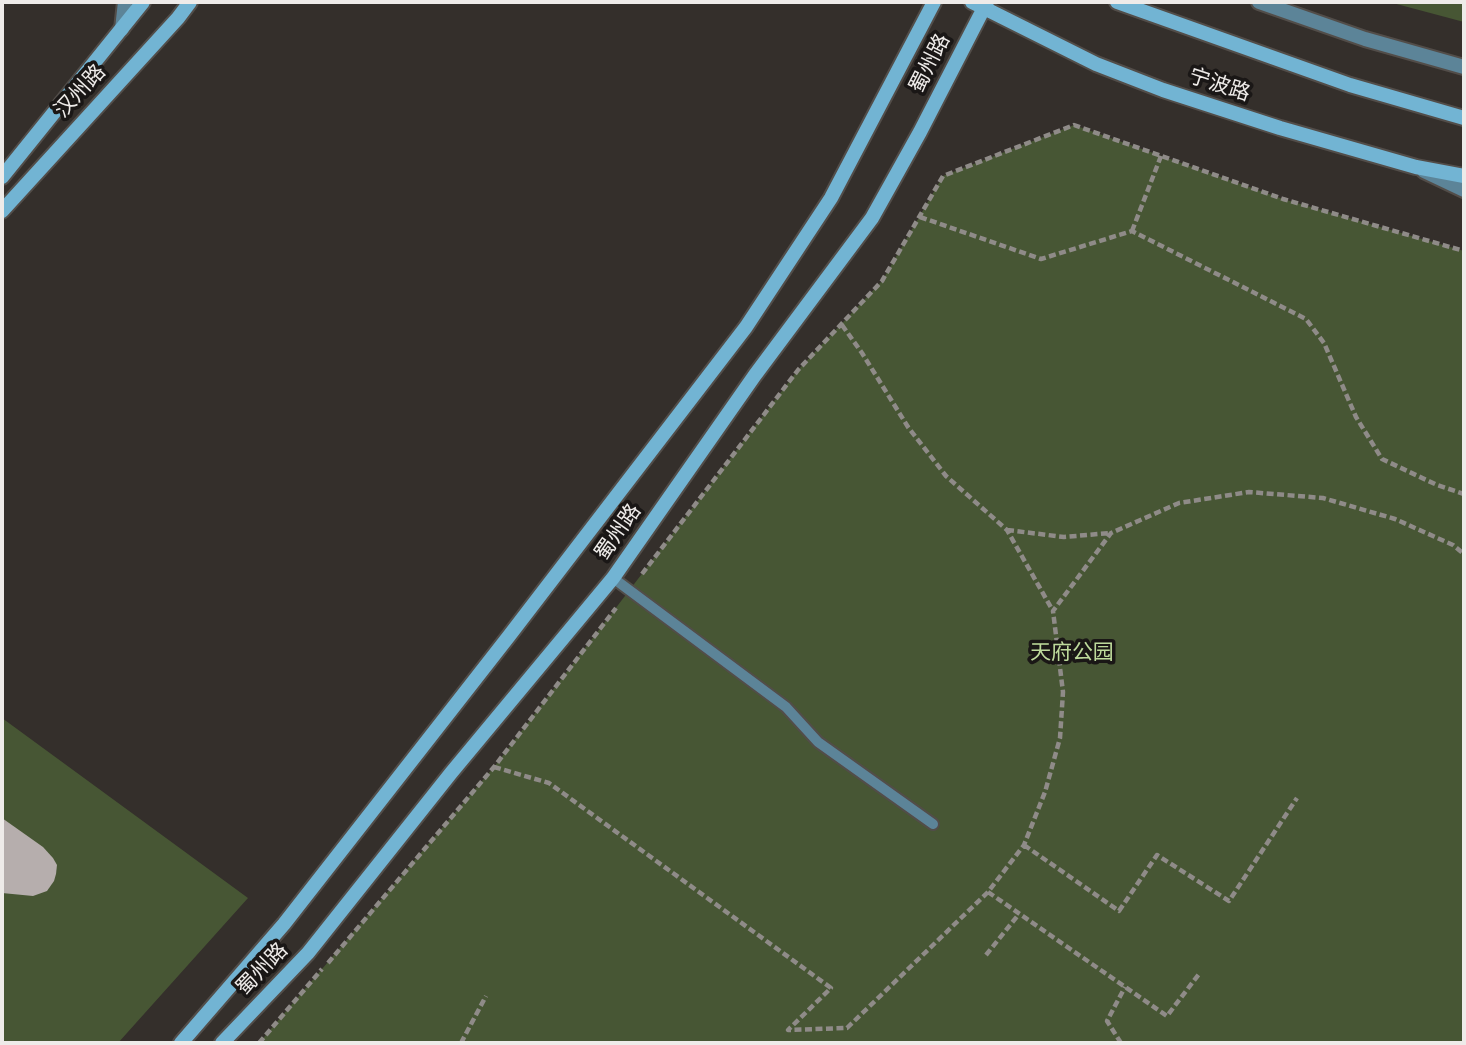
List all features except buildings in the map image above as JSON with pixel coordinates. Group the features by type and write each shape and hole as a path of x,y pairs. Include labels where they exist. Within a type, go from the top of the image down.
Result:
{"main road":[{"name":"汉州路","path":"2,177 143,2"},
{"name":"汉州路","path":"2,211 190,2"},
{"name":"蜀州路","path":"181,1043 284,924 746,327 831,198 934,2"},
{"name":"宁波路","path":"1117,2 1350,85 1464,118"},
{"name":"蜀州路","path":"222,1043 308,953 451,773 613,578 755,375 872,218 920,132 981,4"},
{"name":"宁波路","path":"981,4 1096,64 1163,90 1280,128 1416,167 1464,176"}],"street":[{"path":"122,29 125,2"},
{"path":"1259,2 1365,39 1464,67"},
{"path":"1416,167 1464,190"}],"lane":[{"path":"613,578 786,707 818,742 933,824"}],"path":[{"path":"259,1043 494,767 799,370 882,281 943,176 1074,125 1283,199 1464,251"},
{"path":"1132,230 1161,156"},
{"path":"920,217 1041,259 1132,230 1306,319 1324,343 1356,417 1382,459 1437,485 1464,494"},
{"path":"494,767 549,783 831,988 788,1030 847,1028 988,892 1024,845 1045,792 1060,738 1063,692 1053,611 1007,530 947,477 908,427 842,325"},
{"path":"1007,530 1064,537 1111,533 1179,503 1249,492 1323,498 1395,519 1453,545 1464,554"},
{"path":"1053,611 1111,533"},
{"path":"1024,845 1119,911 1157,855 1229,901 1297,798"},
{"path":"988,892 1167,1016 1199,974"},
{"path":"986,955 1019,914"},
{"path":"1121,1043 1107,1021 1125,986"},
{"path":"461,1043 486,996"}],"green space":[{"path":"1389,2 1464,2 1464,22"},
{"name":"天府公园","path":"1074,125 1283,199 1464,251 1464,1043 259,1043 494,767 798,370 882,281 943,176"},
{"path":"2,718 248,898 118,1043 2,1043"}]}
